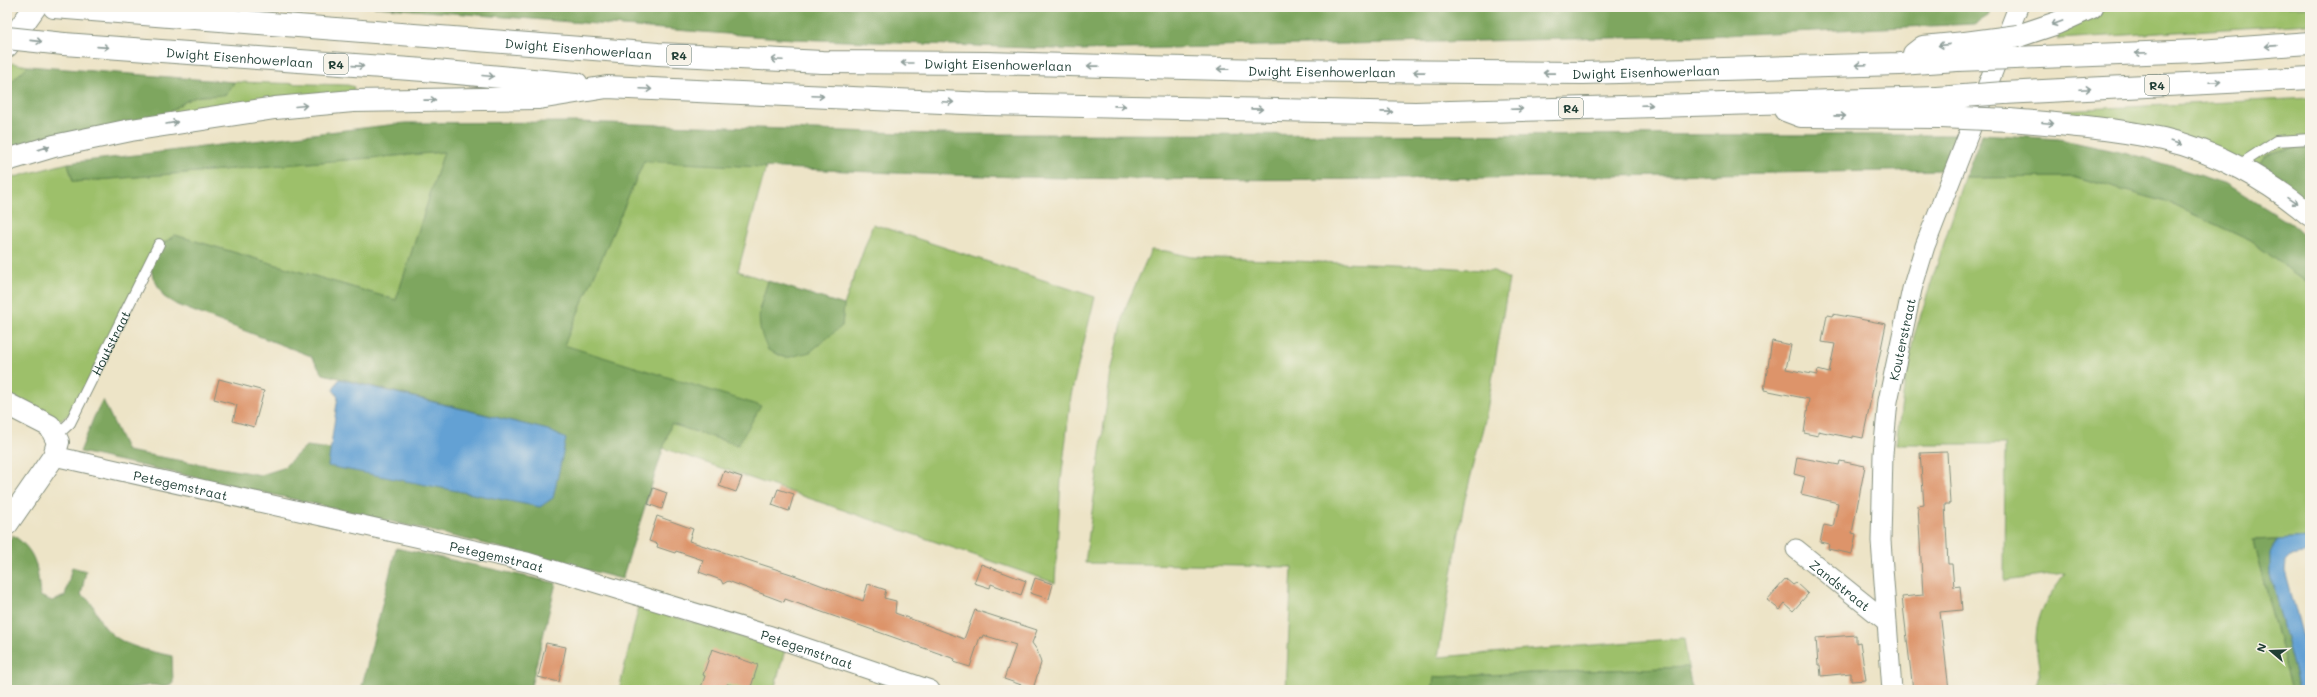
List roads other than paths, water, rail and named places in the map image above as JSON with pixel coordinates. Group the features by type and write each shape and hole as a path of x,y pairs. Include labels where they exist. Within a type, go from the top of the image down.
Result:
{"main road":[{"path":"7,46 35,7"},
{"name":"Dwight Eisenhowerlaan","path":"54,7 658,54 822,62 987,63 1262,70 1583,73 1900,64 1923,47 1961,51"},
{"path":"1961,51 2018,36 2057,23 2092,7"},
{"name":"Dwight Eisenhowerlaan","path":"7,38 64,44 424,70 607,87"},
{"path":"1961,51 2014,58 2199,51 2310,43"},
{"name":"R4","path":"607,87 986,104 1414,113 1761,102 1939,108 2004,93 2310,78"},
{"path":"7,160 54,146 130,130 275,108 353,101 539,98 607,87"},
{"path":"1939,108 2009,120 2088,126 2164,139 2208,154 2236,167 2289,198 2310,215"},
{"path":"7,404 50,426 55,446"},
{"name":"Houtstraat","path":"7,524 55,446"}],"street":[{"name":"Kouterstraat","path":"1892,690 1886,621 1882,541 1883,454 1888,401 1912,289 1925,246 2018,7"},
{"name":"Petegemstraat","path":"55,446 527,562 768,635 930,690"},
{"name":"Zandstraat","path":"1796,549 1886,621"}],"lane":[{"path":"2236,167 2276,141 2310,139"},
{"name":"Houtstraat","path":"55,446 70,423 159,244"}],"water":[{"path":"339,379 548,430 566,439 553,498 540,507 328,466 338,396 333,390"},
{"path":"2310,538 2310,553 2291,556 2286,561 2285,571 2310,663 2310,690 2299,690 2270,574 2270,554 2277,540"}]}
